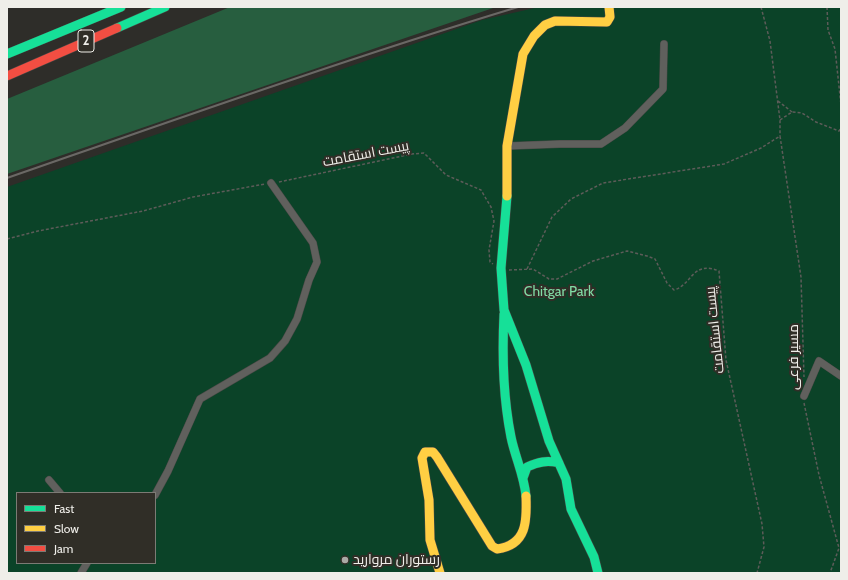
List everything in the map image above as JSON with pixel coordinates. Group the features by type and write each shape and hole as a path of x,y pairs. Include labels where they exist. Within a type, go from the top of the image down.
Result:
{"main road":[{"name":"2","path":"7,54 121,7"},
{"name":"2","path":"7,76 165,7"},
{"path":"440,573 430,540 429,500 422,458 426,452 433,452 437,457 492,546 497,549 513,545 522,533 526,514 524,478 515,454 510,431 502,350 504,310 502,268 507,194 507,146 523,54 534,36 545,25 555,21 607,22 610,16 609,7"},
{"path":"504,310 526,365 549,441 566,479 571,509 594,557 598,573"},
{"path":"524,478 527,467 537,462 548,459 559,463"}],"street":[{"path":"507,146 601,144 625,128 663,89 664,44"},
{"path":"156,492 168,471 200,399 270,358 285,342 297,319 309,280 317,262 313,243 271,184"},
{"path":"804,396 819,361 841,376"},
{"path":"50,480 59,492"},
{"path":"81,573 86,564"}],"path":[{"name":"مسیر فرعی","path":"761,7 770,41 778,101 780,136 801,277 804,381"},
{"path":"827,7 828,30 835,48 841,105"},
{"path":"778,101 792,112 802,113 831,129 839,131 841,128"},
{"path":"780,120 792,112"},
{"path":"527,270 552,217 571,199 604,183 724,164 761,148 780,136"},
{"name":"پیست استقامت","path":"7,239 38,231 143,211 193,198 271,184 412,154 424,153 446,175 481,190 491,207 494,221 489,250 490,262 502,268 508,270 533,269 549,279 557,279 609,255 627,251 655,259 667,283 674,290 681,288 689,277 699,270 710,267 719,271 726,360 762,524 764,547 757,573"},
{"name":"مسیر فرعی","path":"804,396 804,410 818,475 839,548 830,573"}],"green space":[{"path":"230,7 496,7 7,174 7,99"},
{"name":"Chitgar Park","path":"539,7 841,7 841,573 7,573 7,187 482,20"}],"railway":[{"path":"7,178 326,68 518,7"}],"traffic: fast":[{"path":"7,54 121,7"},
{"path":"117,28 165,7"},
{"path":"507,196 501,268 504,310 526,365 549,441 566,479 571,509 594,557 598,573"},
{"path":"504,314 503,360 506,407 511,437 526,496"},
{"path":"523,478 527,467 531,465 547,462 559,463"}],"traffic: slow":[{"path":"507,196 507,146 523,54 534,36 545,25 555,21 607,22 610,17 609,7"},
{"path":"440,573 430,540 429,500 422,458 425,452 433,452 437,457 492,546 497,549 507,547 520,537 525,523 526,496"}],"traffic: jam":[{"path":"7,76 117,28"}],"place":[{"name":"رستوران مروارید","path":"345,560"}]}
